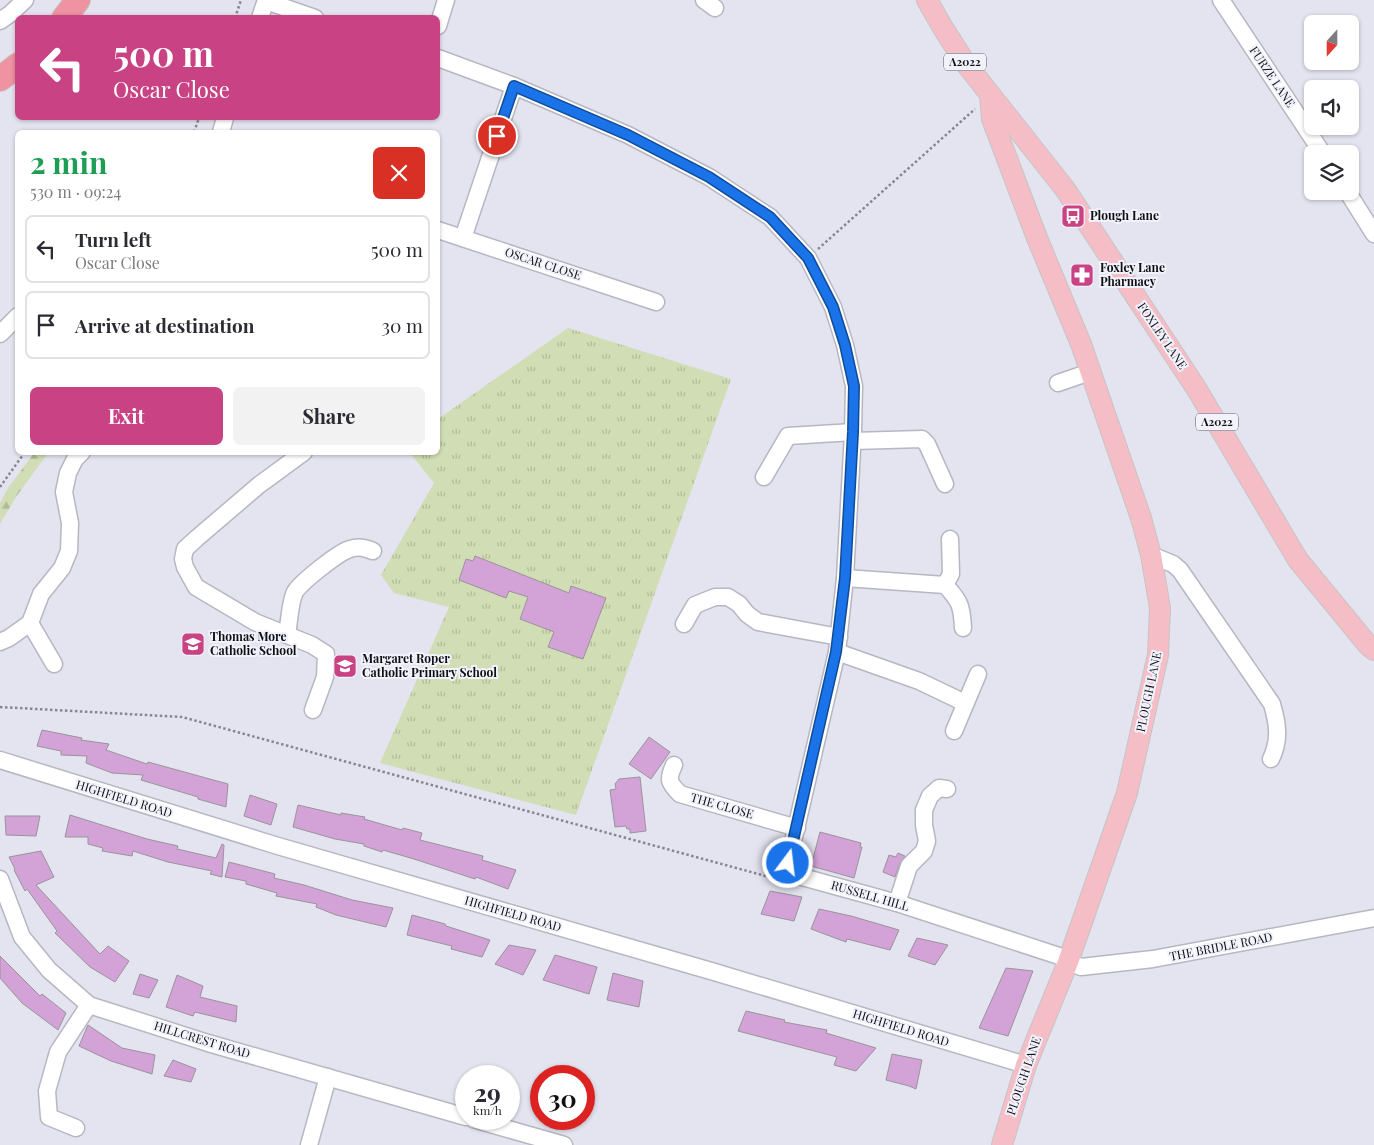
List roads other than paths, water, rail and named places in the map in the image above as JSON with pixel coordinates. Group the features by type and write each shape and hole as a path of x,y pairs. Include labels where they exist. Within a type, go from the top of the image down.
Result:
{"highway":[{"path":"66,15 78,0"},
{"path":"0,79 15,67"}],"main road":[{"name":"FOXLEY LANE","path":"927,0 952,42 990,95 1064,190 1180,363 1298,560 1374,650"},
{"name":"PLOUGH LANE","path":"990,95 992,119 995,128 1090,372 1141,518 1151,556 1160,608 1158,655 1127,793 1068,962 1026,1065 1002,1145"}],"street":[{"path":"0,20 10,14 24,0"},
{"path":"440,20 446,0"},
{"name":"FURZE LANE","path":"1221,0 1317,145"},
{"path":"261,15 266,1 306,15"},
{"path":"440,59 514,86 628,135 709,177 770,217 808,258 833,307 845,345 854,386 845,578 838,645 797,828"},
{"path":"463,238 514,86"},
{"path":"1353,200 1374,234"},
{"name":"OSCAR CLOSE","path":"440,231 656,302"},
{"path":"0,334 15,319"},
{"path":"1058,382 1090,372"},
{"path":"764,477 788,436 853,436 922,439 927,444 945,484"},
{"path":"0,642 30,623 41,594 62,568 69,551 70,523 64,492 68,473 79,455"},
{"path":"300,455 259,485 197,538 186,550 183,559 196,588 255,622 312,645 326,654 325,677 313,710"},
{"path":"945,586 951,574 950,539"},
{"path":"286,635 294,594 300,586 341,552 352,548 364,547 373,551"},
{"path":"1151,556 1172,564 1180,570 1272,704 1278,722 1275,750 1271,759"},
{"path":"845,578 945,586 953,593 962,607 963,628"},
{"path":"684,624 695,605 715,597 728,597 739,604 747,614 758,622 838,645 965,703"},
{"path":"30,623 54,664"},
{"path":"954,731 978,674"},
{"name":"HIGHFIELD ROAD","path":"0,760 278,846 711,971 1026,1065"},
{"name":"THE CLOSE","path":"674,765 669,775 671,785 680,794 797,828"},
{"path":"897,903 909,866 924,851 927,841 924,826 924,810 930,796 939,788 947,789"},
{"name":"RUSSELL HILL","path":"797,828 788,863 790,871 795,875 897,903 1059,956 1068,962"},
{"name":"HILLCREST ROAD","path":"0,879 22,937 49,970 89,1005 208,1043 455,1114"},
{"name":"THE BRIDLE ROAD","path":"1068,962 1080,968 1153,959 1374,918"},
{"path":"76,1128 50,1117 47,1090 58,1052 89,1005"},
{"path":"310,1145 328,1077"},
{"path":"512,1130 564,1145"}],"place":[{"name":"Plough Lane","path":"1073,216"},
{"name":"Foxley Lane Pharmacy","path":"1082,275"},
{"name":"Thomas More Catholic School","path":"193,644"},
{"name":"Margaret Roper Catholic Primary School","path":"345,666"}]}
